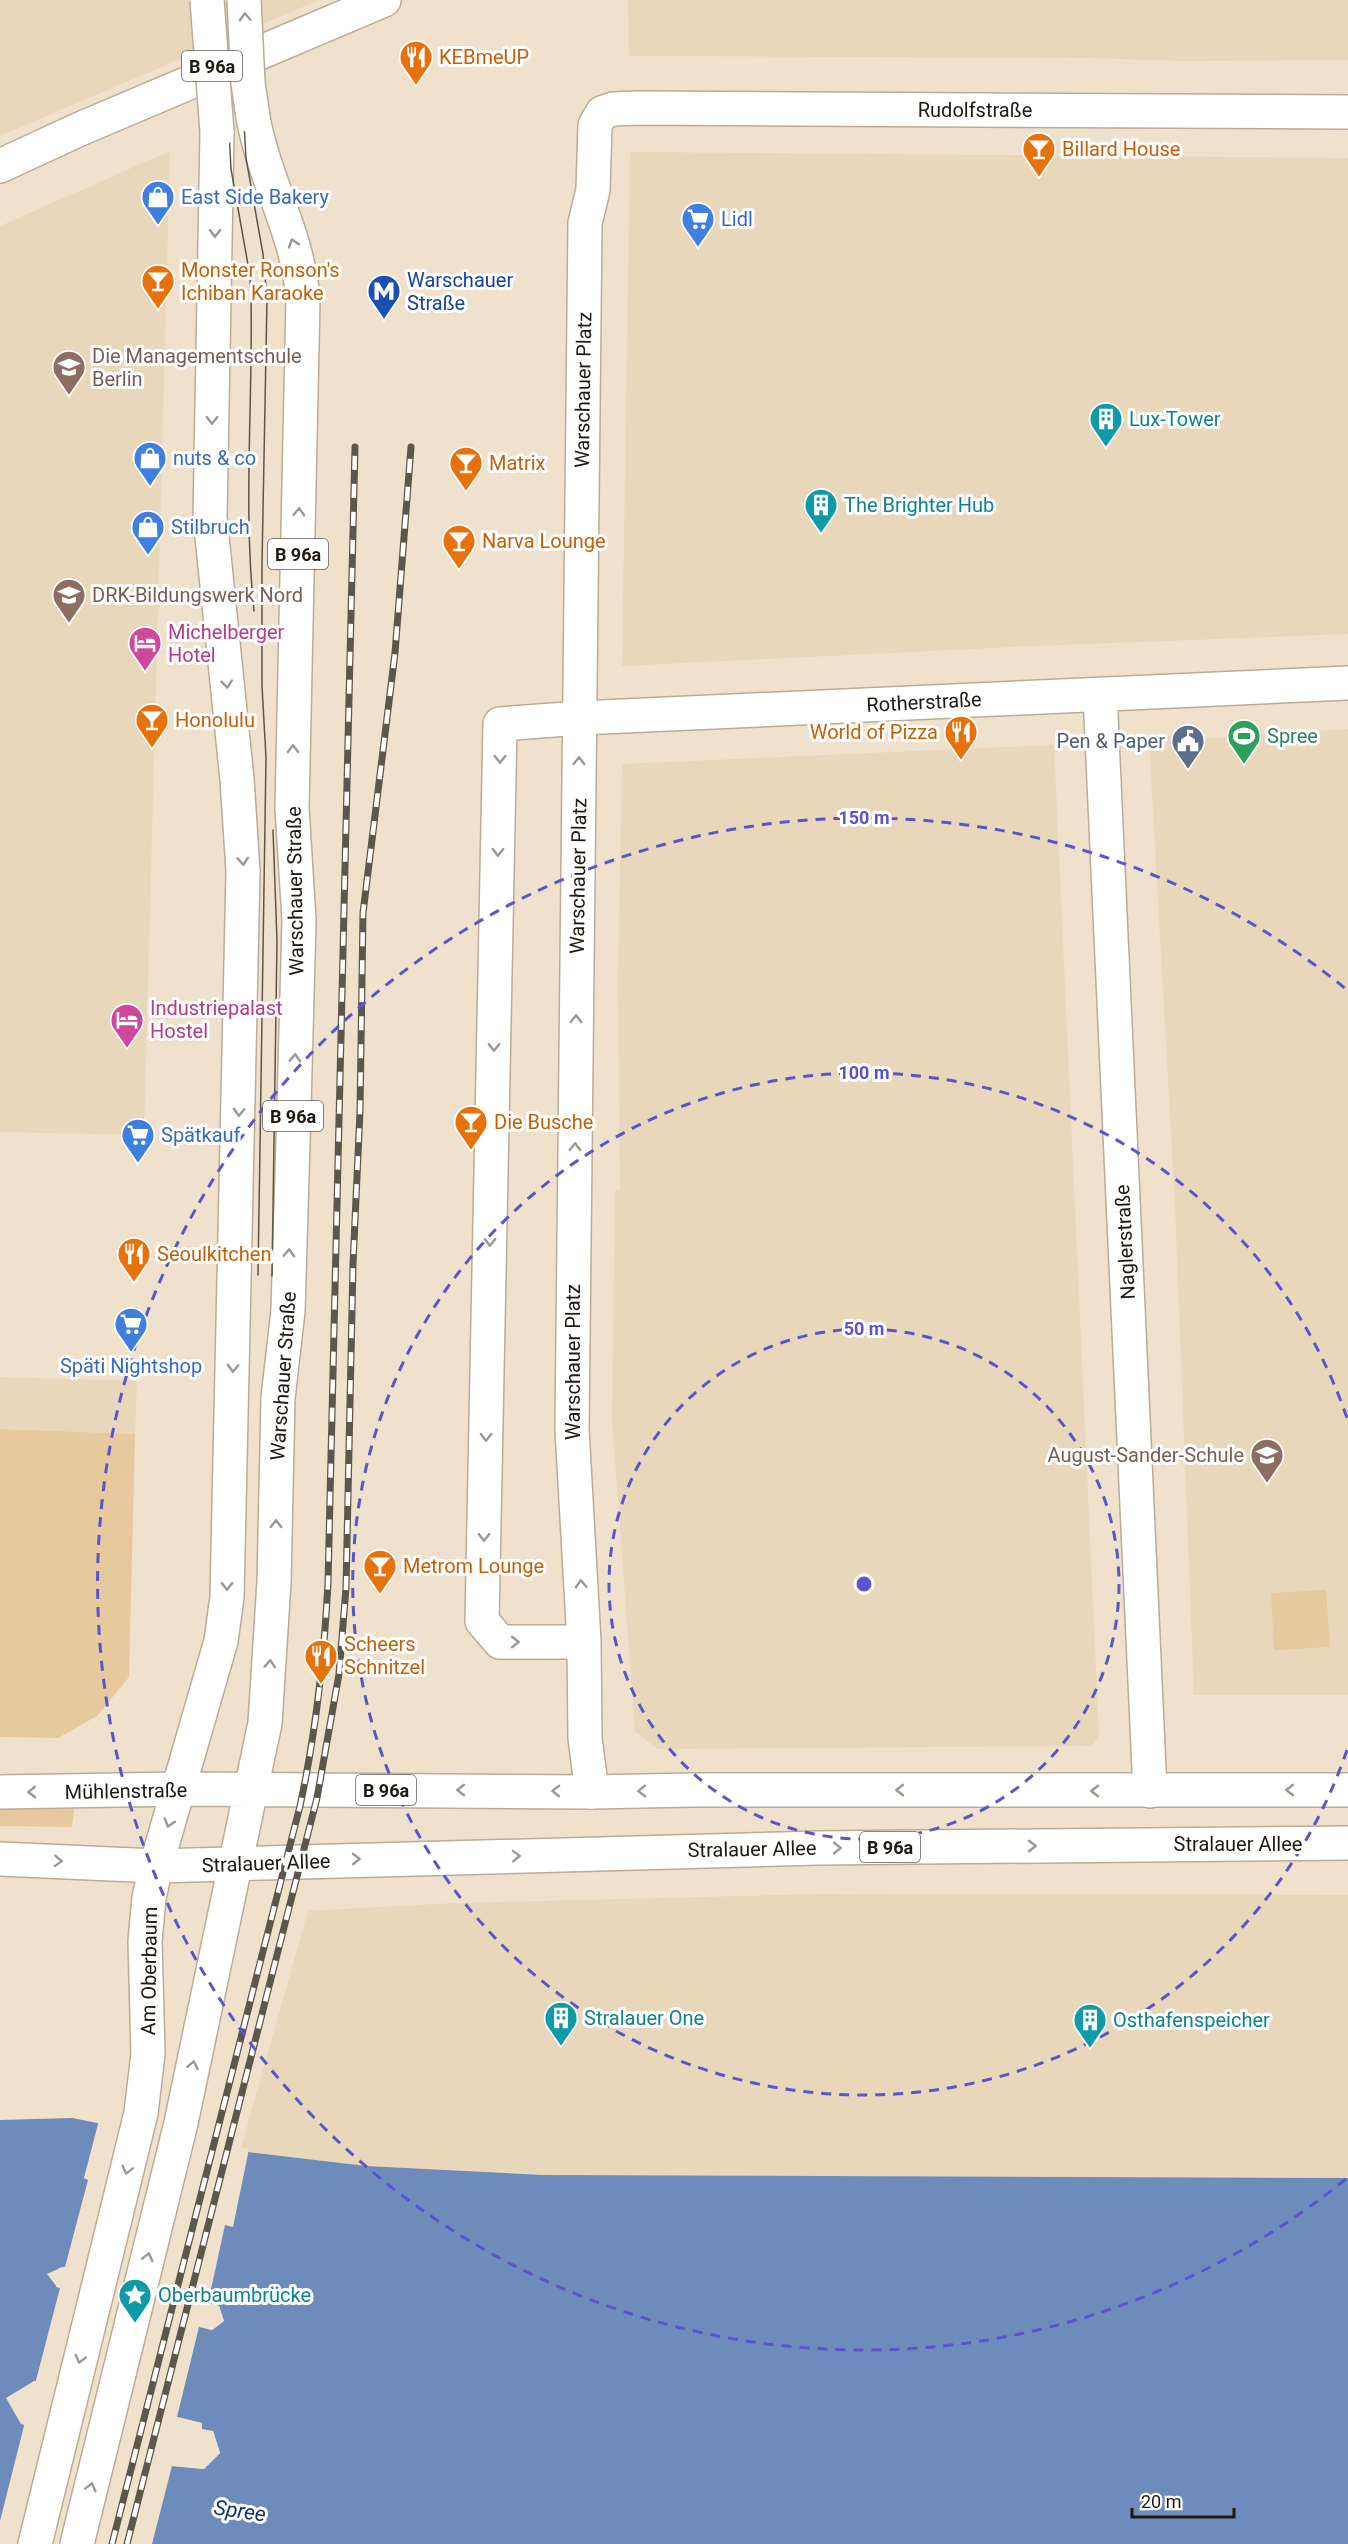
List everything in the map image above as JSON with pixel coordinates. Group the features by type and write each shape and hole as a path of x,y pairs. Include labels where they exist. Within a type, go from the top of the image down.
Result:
{"main road":[{"name":"Am Oberbaum","path":"35,2544 141,2113 148,2054 146,1922 156,1866 180,1790 221,1641 227,1597 243,871 237,779 210,517 217,132 207,0"},
{"name":"Warschauer Straße","path":"77,2544 181,2122 266,1723 271,1659 278,1398 288,1300 299,920 292,808 303,323 302,274 295,247 265,169 253,117 248,83 244,0"},
{"path":"0,166 100,120 384,0"},
{"name":"Rudolfstraße","path":"602,113 613,109 638,108 1348,112"},
{"name":"Warschauer Platz","path":"592,1792 585,1737 584,1642 572,1430 585,223 593,190 595,125 602,113"},
{"name":"Rotherstraße","path":"584,1642 500,1642 482,1621 500,724 580,718 1348,683"},
{"name":"Naglerstraße","path":"1100,694 1150,1791"},
{"name":"B 96a","path":"252,1791 1348,1790"},
{"name":"Mühlenstraße","path":"0,1792 252,1791"},
{"name":"Stralauer Allee","path":"156,1866 818,1848 1348,1843"},
{"path":"0,1859 156,1866"}],"shaded area":[{"path":"0,0 319,0 0,136"},
{"path":"628,0 1348,0 1348,60 1184,61 1086,58 629,56"},
{"path":"170,151 144,1135 0,1132 0,226"},
{"path":"630,152 1348,158 1348,634 1033,646 622,666"},
{"path":"1348,729 1348,1695 1194,1695 1175,1206 1149,740 1176,735 1208,738"},
{"path":"1054,745 1099,1736 1091,1746 658,1749 635,1732 612,1420 615,1190 620,1189 618,981 622,764"},
{"path":"0,1377 137,1381 135,1434 0,1429"},
{"path":"0,1429 135,1434 129,1677 97,1716 58,1738 0,1737"},
{"path":"1326,1590 1330,1647 1274,1650 1271,1593"},
{"path":"0,1808 74,1809 72,1827 0,1826"},
{"path":"820,1894 1348,1895 1348,2178 543,2175 366,2166 240,2151 308,1911 455,1903"}],"water":[{"path":"72,2118 240,2151 366,2166 543,2175 1348,2178 1348,2544 58,2544 0,2530 0,2120","holes":["87,2168 236,2212 232,2226 84,2178","62,2267 219,2306 224,2321 212,2330 57,2287 47,2274","34,2381 201,2423 201,2430 213,2431 220,2453 204,2469 172,2466 21,2424 6,2398"]}],"pier":[{"name":"Oberbaumbrücke","path":"99,2120 249,2149 233,2227 225,2225 208,2303 219,2306 224,2321 212,2330 199,2327 177,2417 202,2423 202,2429 213,2431 220,2453 204,2469 172,2466 152,2544 45,2544 0,2533 0,2521 25,2422 187,2466 190,2463 203,2466 217,2452 211,2434 200,2432 199,2426 35,2384 60,2288 56,2287 57,2283 211,2327 220,2320 217,2309 61,2270 65,2267 88,2180 84,2178","holes":["89,2172 232,2214 230,2223 88,2176"]}],"tram line":[{"path":"222,0 231,169 250,276 249,533 254,611"},
{"path":"237,0 246,158 263,254 267,299 262,564 262,686 266,758 258,1275"},
{"path":"272,1276 277,941 273,830"}],"railway":[{"path":"112,2544 300,1806 311,1751 318,1695 328,1583 355,447"},
{"path":"127,2544 317,1798 339,1674 346,1588 353,1264 360,1111 363,913 395,653 411,447"}],"place":[{"name":"KEBmeUP","path":"416,86"},
{"name":"Billard House","path":"1039,178"},
{"name":"East Side Bakery","path":"158,226"},
{"name":"Lidl","path":"698,248"},
{"name":"Monster Ronson's Ichiban Karaoke","path":"158,310"},
{"name":"Warschauer Straße","path":"384,320"},
{"name":"Die Managementschule Berlin","path":"69,396"},
{"name":"Lux-Tower","path":"1106,448"},
{"name":"nuts & co","path":"150,487"},
{"name":"Matrix","path":"466,492"},
{"name":"The Brighter Hub","path":"821,534"},
{"name":"Stilbruch","path":"148,556"},
{"name":"Narva Lounge","path":"459,570"},
{"name":"DRK-Bildungswerk Nord","path":"69,624"},
{"name":"Michelberger Hotel","path":"145,672"},
{"name":"Honolulu","path":"152,749"},
{"name":"World of Pizza","path":"961,761"},
{"name":"Spree","path":"1244,765"},
{"name":"Pen & Paper","path":"1188,770"},
{"name":"Industriepalast Hostel","path":"127,1049"},
{"name":"Die Busche","path":"471,1151"},
{"name":"Spätkauf","path":"138,1164"},
{"name":"Seoulkitchen","path":"134,1283"},
{"name":"Späti Nightshop","path":"131,1353"},
{"name":"August-Sander-Schule","path":"1267,1484"},
{"name":"Metrom Lounge","path":"380,1595"},
{"name":"Scheers Schnitzel","path":"321,1685"},
{"name":"Stralauer One","path":"561,2047"},
{"name":"Osthafenspeicher","path":"1090,2049"},
{"name":"Oberbaumbrücke","path":"135,2324"}]}
